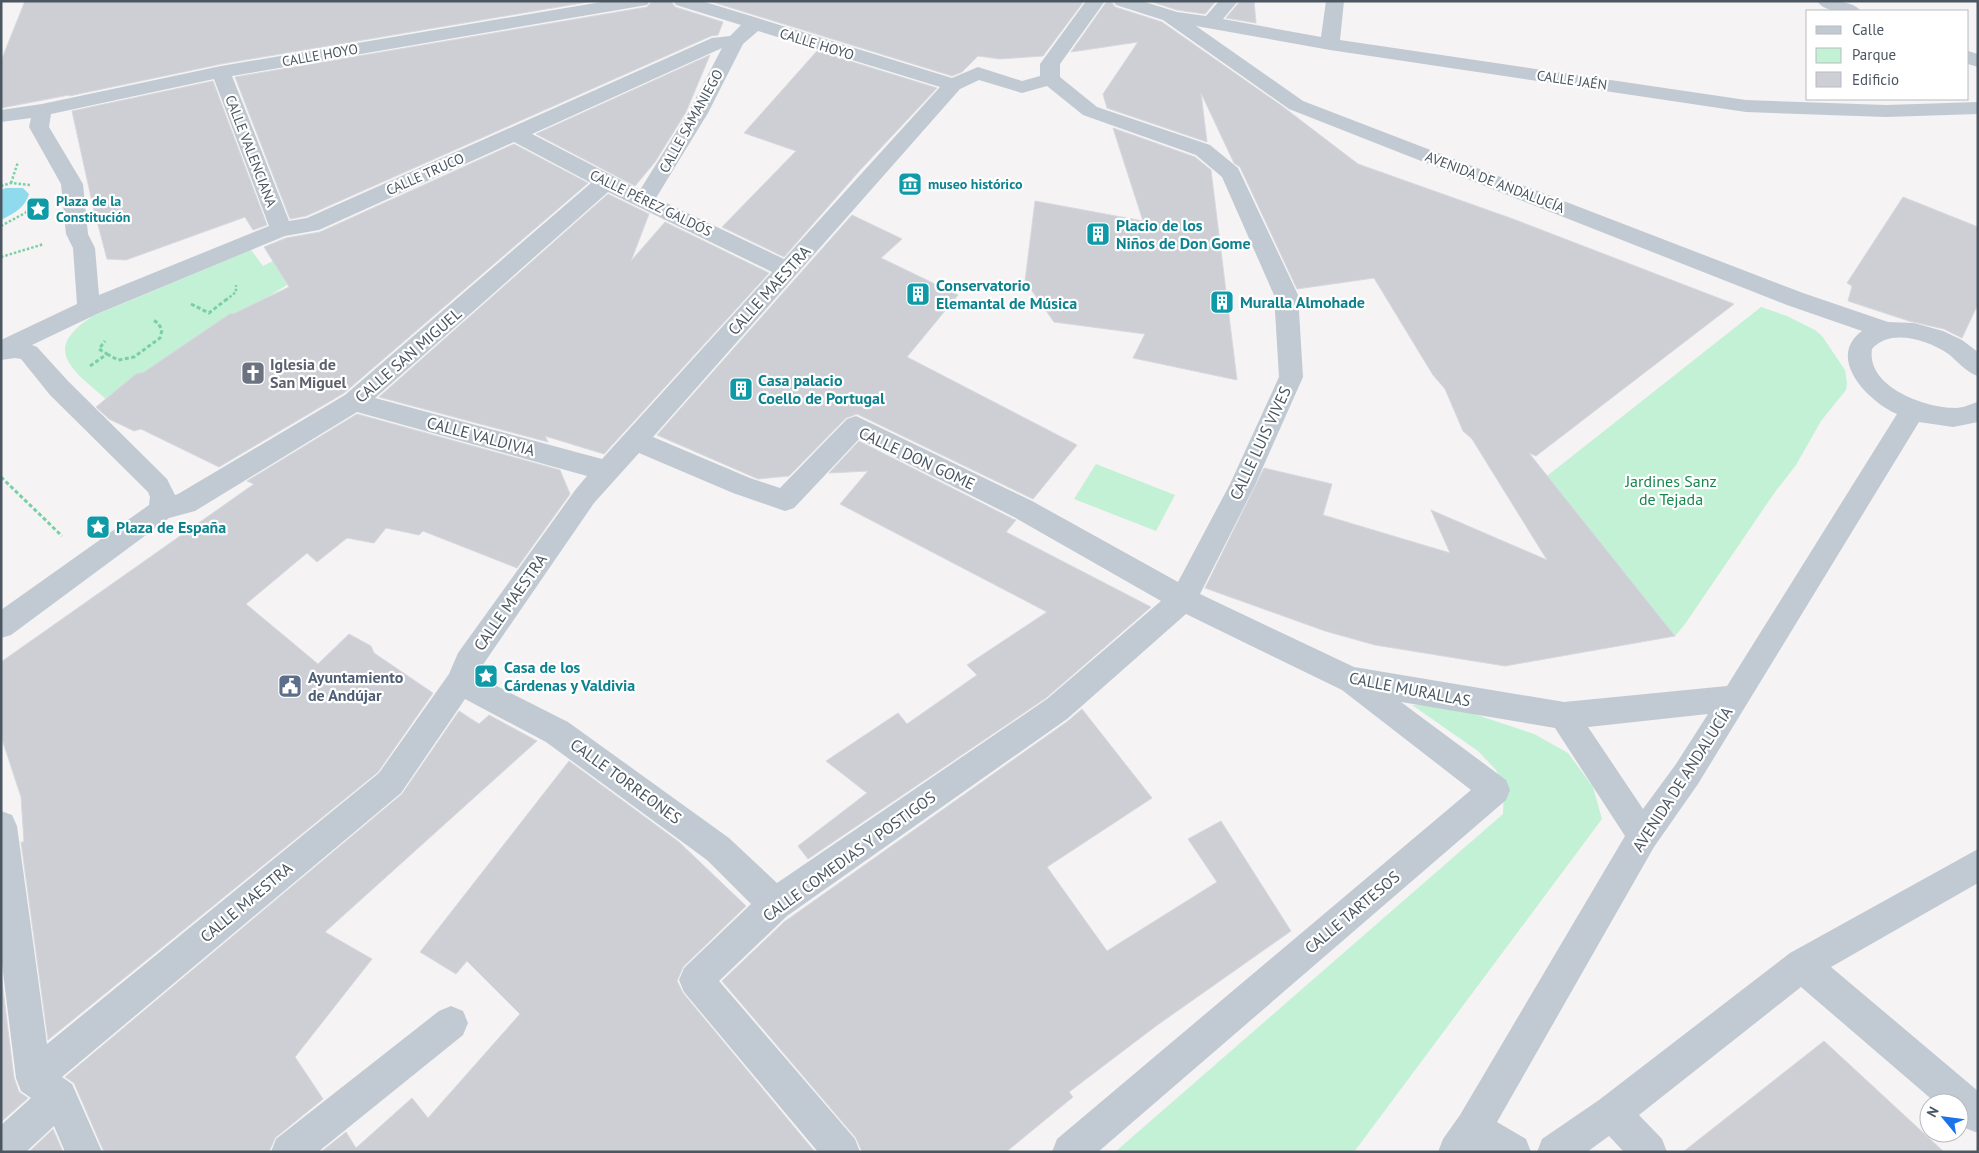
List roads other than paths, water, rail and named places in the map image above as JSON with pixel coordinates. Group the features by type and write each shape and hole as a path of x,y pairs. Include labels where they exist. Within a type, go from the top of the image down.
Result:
{"street":[{"name":"CALLE HOYO","path":"1,116 42,110 221,72 641,1"},
{"name":"CALLE HOYO","path":"682,1 953,85"},
{"path":"953,85 978,73 1022,87 1050,79 1050,64 1096,1"},
{"name":"AVENIDA DE ANDALUCÍA","path":"1122,1 1170,16 1296,105 1786,295 1885,330"},
{"path":"1210,23 1229,1"},
{"path":"1330,44 1335,1"},
{"path":"1826,1 1849,10"},
{"name":"CALLE JAÉN","path":"1170,16 1330,44 1746,106 1886,111 1978,108"},
{"path":"735,41 754,24"},
{"name":"CALLE TRUCO","path":"89,308 281,229 311,225 719,42 735,41"},
{"name":"CALLE SAMANIEGO","path":"644,200 698,113 735,41"},
{"name":"CALLE VALENCIANA","path":"221,72 281,229"},
{"name":"CALLE LUIS VIVES","path":"1050,79 1090,111 1203,150 1231,173 1286,294 1292,377 1242,485 1183,599"},
{"name":"CALLE MAESTRA","path":"1,1150 46,1087 390,783 460,682 468,662 584,496 953,85"},
{"path":"1,350 89,308 84,248 77,234 72,184 39,128 42,110"},
{"name":"CALLE PÉREZ GALDÓS","path":"516,134 606,182 788,270"},
{"name":"CALLE SAN MIGUEL","path":"161,510 186,502 354,402 606,182"},
{"path":"1978,367 1961,351 1931,336 1907,330 1885,330 1871,334 1862,342 1859,354 1860,366 1869,380 1882,393 1913,410 1934,416 1954,418 1978,411"},
{"path":"1,350 15,349 29,353 60,388 158,486 163,497 161,510 1,626"},
{"name":"CALLE VALDIVIA","path":"354,402 607,471"},
{"name":"AVENIDA DE ANDALUCÍA","path":"1465,1140 1643,836 1687,774 1913,410"},
{"name":"CALLE DON GOME","path":"635,440 742,486 785,500 856,426 1024,509 1183,599"},
{"name":"CALLE MURALLAS","path":"1183,599 1350,680 1564,716 1735,698"},
{"name":"CALLE COMEDIAS Y POSTIGOS","path":"842,1152 696,980 775,904 1057,709 1183,599"},
{"name":"CALLE TARTESOS","path":"1070,1152 1495,790 1350,680"},
{"name":"CALLE TORREONES","path":"460,682 557,732 718,849 775,904"},
{"path":"1564,716 1643,836"},
{"path":"1,826 46,1087 84,1152"},
{"path":"1555,1152 1612,1113 1802,966 1978,865"},
{"path":"1802,966 1978,1115"},
{"path":"289,1152 452,1023"},
{"path":"1612,1113 1650,1152"},
{"path":"1465,1140 1513,1152"}],"water":[{"path":"6,188 23,188 29,194 22,207 1,220 1,190"}],"place":[{"name":"museo histórico","path":"910,184"},
{"name":"Plaza de la Constitución","path":"38,209"},
{"name":"Placio de los Niños de Don Gome","path":"1098,234"},
{"name":"Conservatorio Elemantal de Música","path":"918,294"},
{"name":"Muralla Almohade","path":"1222,302"},
{"name":"Iglesia de San Miguel","path":"253,373"},
{"name":"Casa palacio Coello de Portugal","path":"741,389"},
{"name":"Plaza de España","path":"98,527"},
{"name":"Casa de los Cárdenas y Valdivia","path":"486,676"},
{"name":"Ayuntamiento de Andújar","path":"290,686"}],"park label":[{"name":"Jardines Sanz de Tejada","path":"1671,490"}]}
